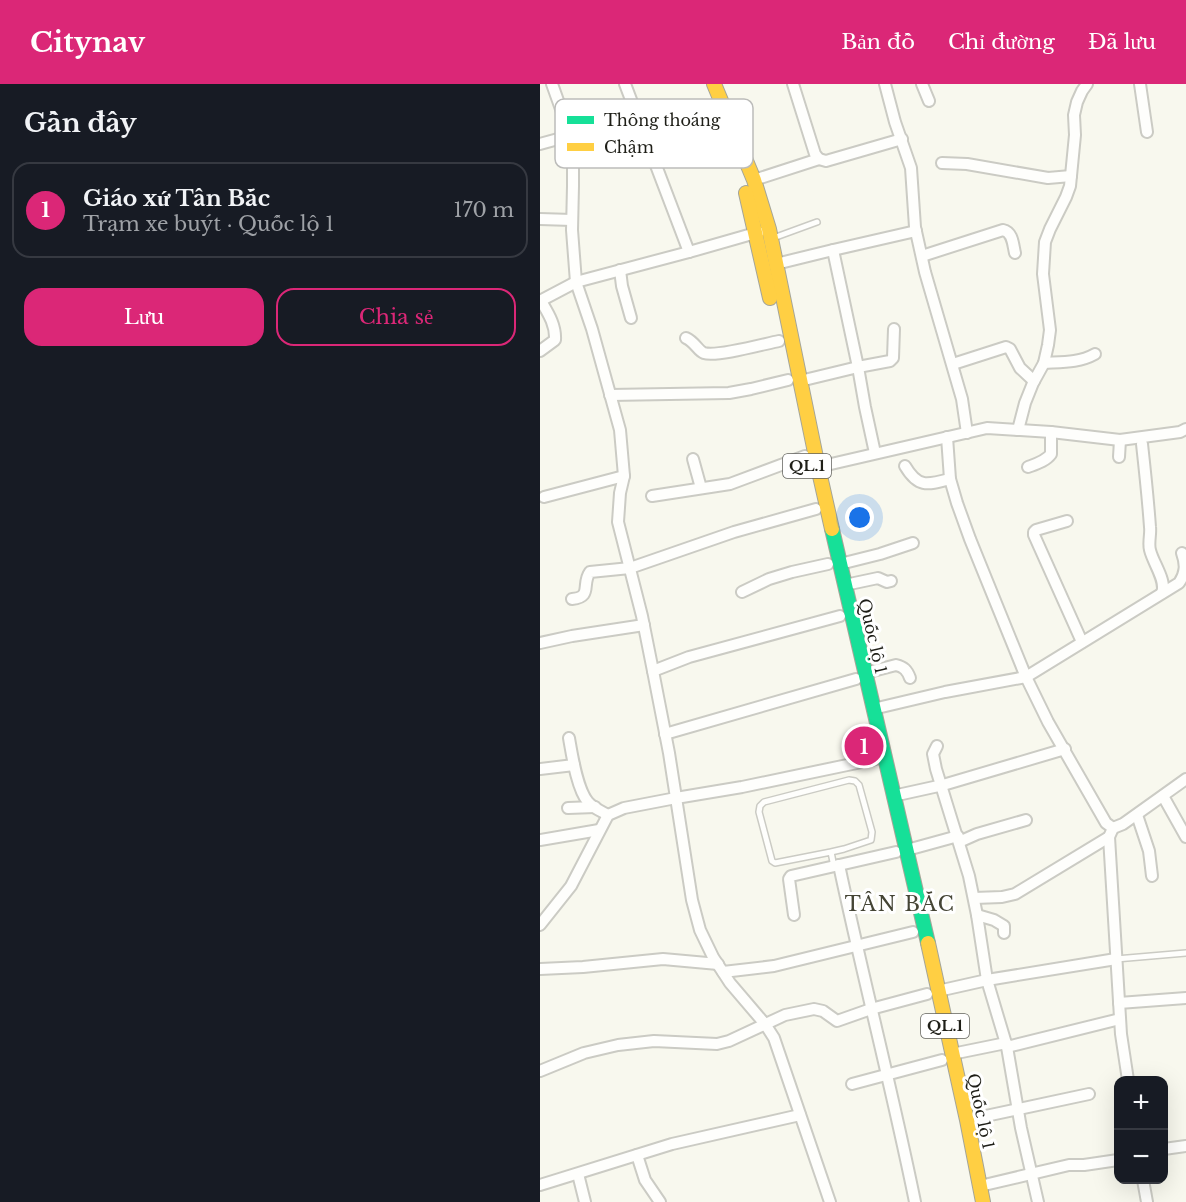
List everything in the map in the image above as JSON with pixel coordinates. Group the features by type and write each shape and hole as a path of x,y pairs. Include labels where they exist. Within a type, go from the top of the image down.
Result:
{"highway":[{"name":"Quốc lộ 1","path":"703,84 710,99"},
{"name":"Quốc lộ 1","path":"714,84 720,99"},
{"name":"Quốc lộ 1","path":"736,168 746,195 779,341 794,380 818,466 840,616 873,709 893,796 913,932 932,993"},
{"name":"Quốc lộ 1","path":"749,168 770,234 776,264 804,456 816,508 834,564 845,585 876,759 901,851 947,1057 971,1202"},
{"path":"756,238 770,234"},
{"name":"Quốc lộ 1","path":"947,1057 967,1120 984,1202"}],"street":[{"path":"552,84 557,99"},
{"path":"625,84 631,99"},
{"path":"793,84 815,154 819,159"},
{"path":"885,84 911,168 916,231 921,256 953,364 962,399 967,433"},
{"path":"922,84 929,101"},
{"path":"1018,430 1025,403 1044,363 1048,345 1050,330 1043,274 1045,242 1070,186 1075,135 1074,115 1077,102 1087,84"},
{"path":"1140,84 1147,132"},
{"path":"754,180 819,159 826,161 902,139"},
{"path":"540,144 555,140"},
{"path":"942,163 967,164 1048,178 1071,176"},
{"path":"573,168 572,230 576,282 592,329 620,430 624,477 620,493 618,522 644,625 665,734 692,900 700,930 720,968 774,1038 830,1202"},
{"path":"657,168 689,252"},
{"path":"540,219 572,220"},
{"path":"921,256 1004,230 1010,234 1015,253"},
{"path":"776,264 916,231"},
{"path":"540,351 555,340 556,333 541,301 576,282 689,252 756,238"},
{"path":"833,250 875,453"},
{"path":"620,270 631,318"},
{"path":"610,395 729,393 887,363 892,360 894,329"},
{"path":"686,338 706,353 722,353 779,341"},
{"path":"953,364 1006,347 1010,349 1020,368 1034,381"},
{"path":"1044,363 1078,361 1095,354"},
{"path":"818,466 987,428 1120,440 1183,430 1186,420"},
{"path":"1028,467 1050,456 1051,432"},
{"path":"947,437 950,479 957,503 1026,677 1048,722 1111,833 1120,1019 1127,1076"},
{"path":"1119,457 1120,440"},
{"path":"1142,444 1150,530 1149,548 1164,587 1162,593"},
{"path":"652,496 730,484 804,456"},
{"path":"693,459 701,488"},
{"path":"905,466 912,477 922,484 950,479"},
{"path":"544,497 624,477"},
{"path":"572,599 584,595 586,577 590,572 630,568 734,532 816,508"},
{"path":"1067,521 1036,530 1034,535 1082,642"},
{"path":"742,592 769,579 792,572 880,554 913,543"},
{"path":"873,709 945,692 1026,677 1179,583 1186,574 1185,559 1182,553"},
{"path":"845,585 878,578 887,582 891,581"},
{"path":"653,671 689,657 840,616"},
{"path":"540,643 644,625"},
{"path":"665,734 896,665 908,671 910,678"},
{"path":"569,738 576,776 587,801 608,815"},
{"path":"937,746 933,754 936,769 974,898 987,980 1007,1045 1038,1202"},
{"path":"893,796 941,785 1065,749"},
{"path":"540,926 571,886 608,815 624,808 742,787 876,759"},
{"path":"540,769 574,765"},
{"path":"974,898 1015,894 1111,833 1186,779"},
{"path":"1163,796 1186,837"},
{"path":"568,808 596,807"},
{"path":"1137,815 1149,850 1152,876"},
{"path":"794,915 789,877 958,839 1026,820"},
{"path":"540,840 599,830"},
{"path":"836,866 887,1074 915,1202"},
{"path":"977,915 1000,922 1004,926 1004,933"},
{"path":"540,969 663,959 720,968 774,966 913,932"},
{"path":"540,1071 584,1053 618,1045 654,1041 717,1044 729,1041 785,1015 814,1009 823,1011 837,1021 871,1009 987,980 1116,958"},
{"path":"1119,1003 1186,998"},
{"path":"852,1084 947,1057 1120,1019"},
{"path":"967,1120 1089,1094"},
{"path":"540,1185 672,1144 800,1115"},
{"path":"1168,1148 1186,1146"},
{"path":"637,1155 645,1180 660,1202"},
{"path":"980,1186 1069,1166 1114,1161"},
{"path":"578,1173 585,1202"},
{"path":"1144,1184 1147,1202"}],"lane":[{"path":"770,234 817,222"},
{"path":"849,780 855,781 859,785 872,832 871,840 831,852 776,863 772,861 759,812 760,806 764,802 849,780"},
{"path":"831,852 836,866"},
{"path":"1116,958 1186,953"}],"traffic: fast":[{"path":"832,529 928,943"}],"traffic: slow":[{"path":"714,84 720,99"},
{"path":"749,168 769,229 832,529"},
{"path":"746,193 770,298"},
{"path":"928,943 983,1202"}],"place":[{"name":"Giáo xứ Tân Bắc","path":"864,746"}],"district":[{"name":"TÂN BẮC","path":"900,904"}]}
